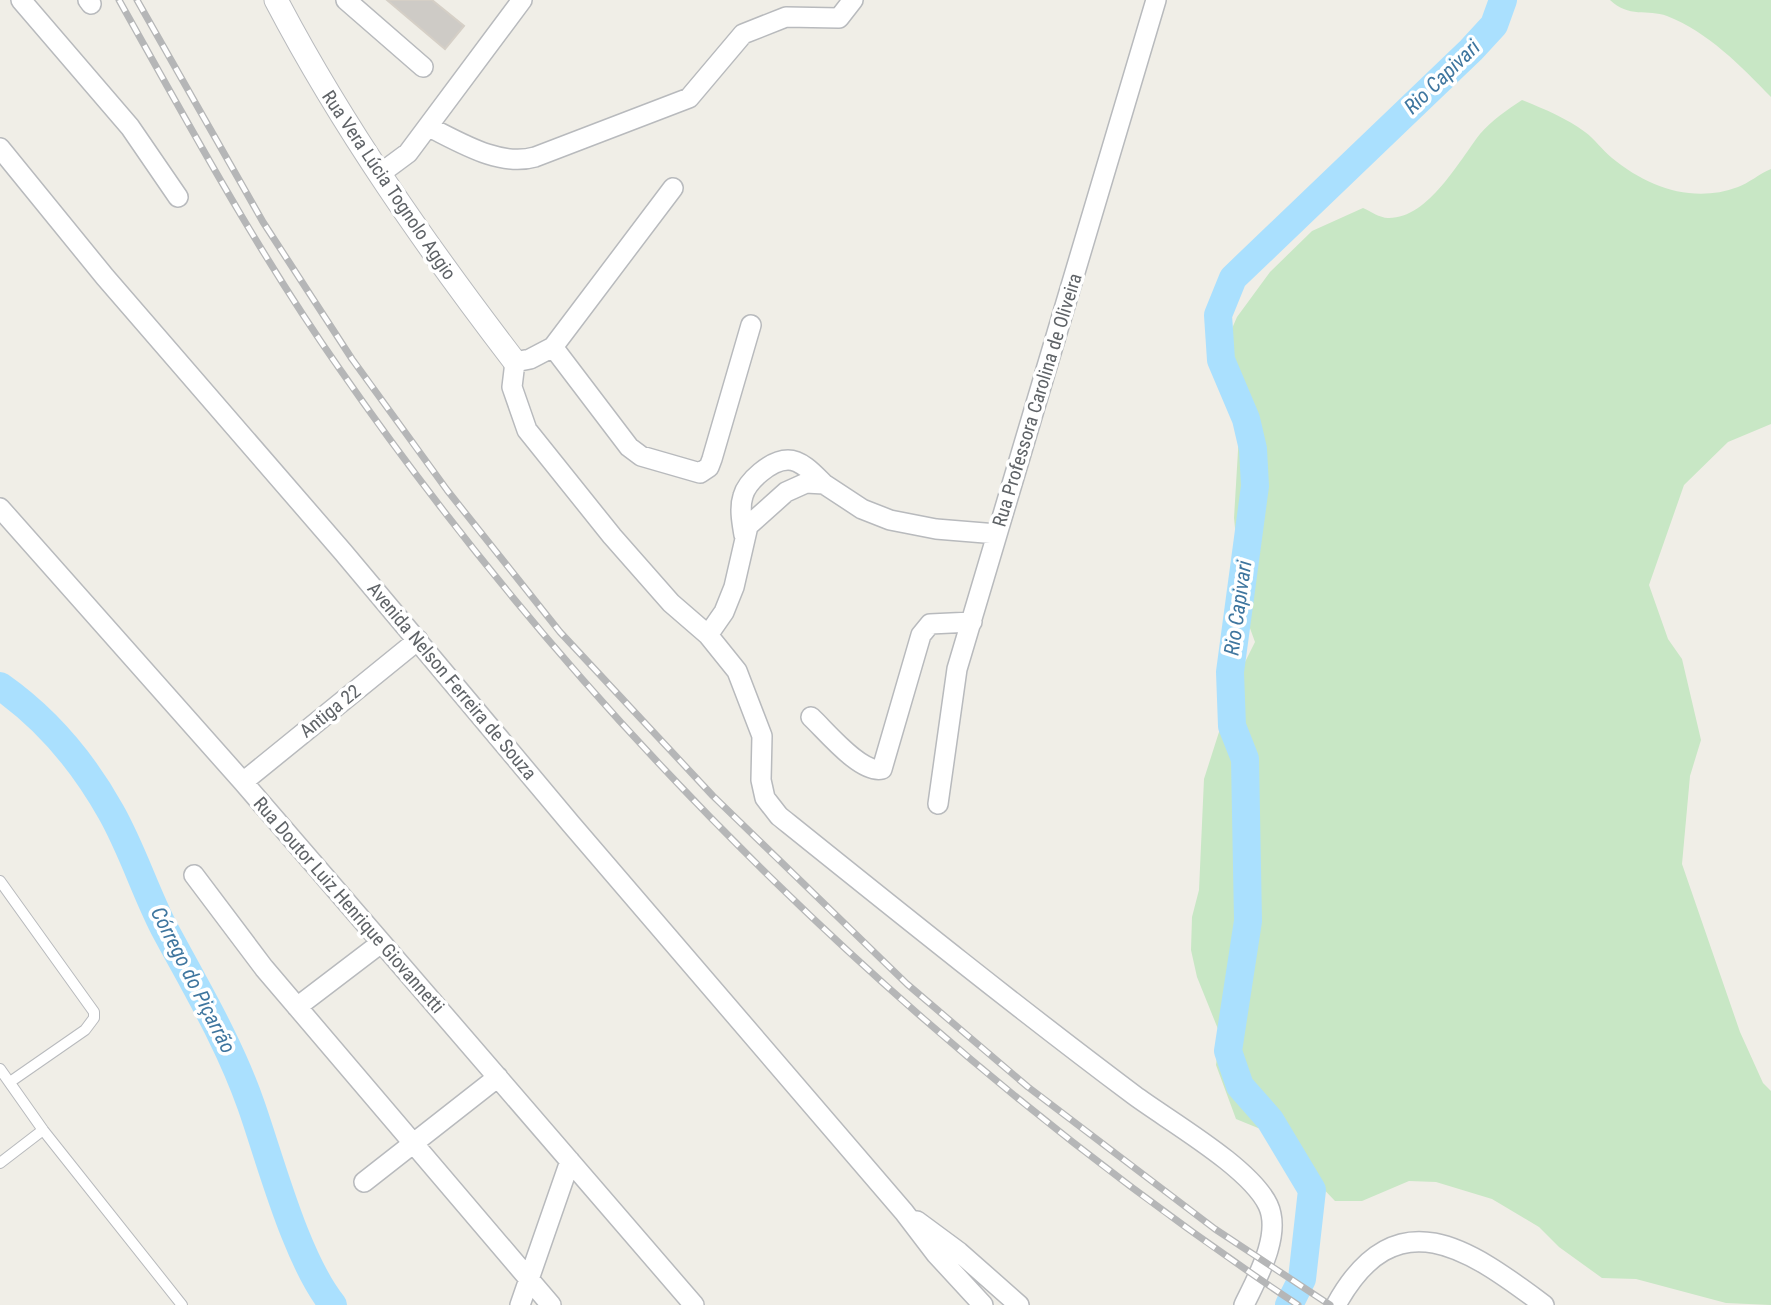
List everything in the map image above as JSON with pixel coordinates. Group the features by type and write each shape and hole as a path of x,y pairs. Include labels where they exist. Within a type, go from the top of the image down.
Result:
{"street":[{"path":"21,0 122,117 178,197"},
{"name":"Rua Vera Lúcia Tognolo Aggio","path":"276,0 316,77 423,239 515,362"},
{"path":"346,0 423,67"},
{"path":"381,173 408,153 522,0"},
{"path":"429,127 505,160 519,161 536,157 689,98 743,34 786,17 839,18 853,0"},
{"name":"Rua Professora Carolina de Oliveira","path":"938,804 957,669 1157,0"},
{"name":"Avenida Nelson Ferreira de Souza","path":"0,148 105,277 418,640 571,824 904,1212 936,1254 983,1305"},
{"path":"673,188 553,347 530,359 515,362 512,387 527,430 662,593 708,635 737,671 762,736 765,798 779,816 1133,1094 1220,1156 1255,1188 1267,1203 1273,1219 1271,1240 1244,1305"},
{"path":"553,347 629,447 641,456 701,473 709,467 751,325"},
{"path":"708,635 724,612 734,587 744,536 743,496 753,480 767,468 787,460 800,463 824,484 862,509 890,520 936,529 997,534"},
{"path":"744,536 754,518 786,492 806,484 824,484"},
{"name":"Rua Doutor Luiz Henrique Giovannetti","path":"0,508 243,782 694,1305"},
{"path":"811,718 863,766 876,771 883,769 921,635 930,624 972,622"},
{"name":"Antiga 22","path":"243,782 418,640"},
{"path":"194,875 297,1007 551,1305"},
{"path":"297,1007 381,943"},
{"path":"364,1182 415,1145 498,1077"},
{"path":"520,1305 570,1161"},
{"name":"Avenida Nelson Ferreira de Souza","path":"904,1212 959,1252 1019,1305"},
{"path":"1336,1305 1362,1269 1383,1250 1409,1242 1434,1241 1463,1250 1544,1305"}],"lane":[{"path":"0,881 94,1012 94,1018 85,1030 10,1082"},
{"path":"0,1069 43,1130 182,1305"},
{"path":"0,1163 43,1130"}],"green space":[{"path":"1610,0 1771,0 1771,97 1736,62 1696,31 1667,16 1631,11"},
{"path":"1522,100 1570,122 1626,168 1671,190 1704,194 1721,192 1742,185 1771,169 1771,424 1728,442 1684,485 1649,585 1668,639 1682,659 1701,740 1690,776 1682,864 1740,1032 1763,1083 1771,1091 1771,1305 1726,1303 1636,1279 1602,1278 1559,1247 1539,1227 1492,1199 1436,1182 1409,1181 1362,1201 1335,1201 1292,1156 1285,1139 1236,1119 1216,1065 1220,1034 1197,977 1191,950 1192,917 1199,890 1204,779 1235,682 1255,642 1243,609 1244,575 1237,548 1234,518 1239,434 1233,367 1227,340 1237,317 1270,272 1312,231 1363,208 1388,218 1403,216 1416,209 1441,186 1480,134"}],"building":[{"path":"387,0 432,0 464,26 445,49"}],"waterway":[{"name":"Rio Capivari","path":"1289,1305 1302,1279 1312,1190 1270,1120 1240,1086 1228,1051 1248,921 1245,759 1232,726 1230,672 1255,486 1253,449 1246,419 1221,360 1218,315 1233,278 1471,50 1494,25 1503,0"},
{"name":"Córrego do Piçarrão","path":"0,686 33,713 63,743 111,812 164,928 232,1059 251,1105 296,1237 320,1286 333,1305"}],"railway":[{"path":"119,0 252,233 339,368 438,504 544,635 656,761 775,882 898,997 1027,1106 1160,1209 1298,1305"},
{"path":"137,0 263,222 352,359 447,490 560,632 713,796 907,984 1028,1087 1215,1229 1330,1305"}]}
